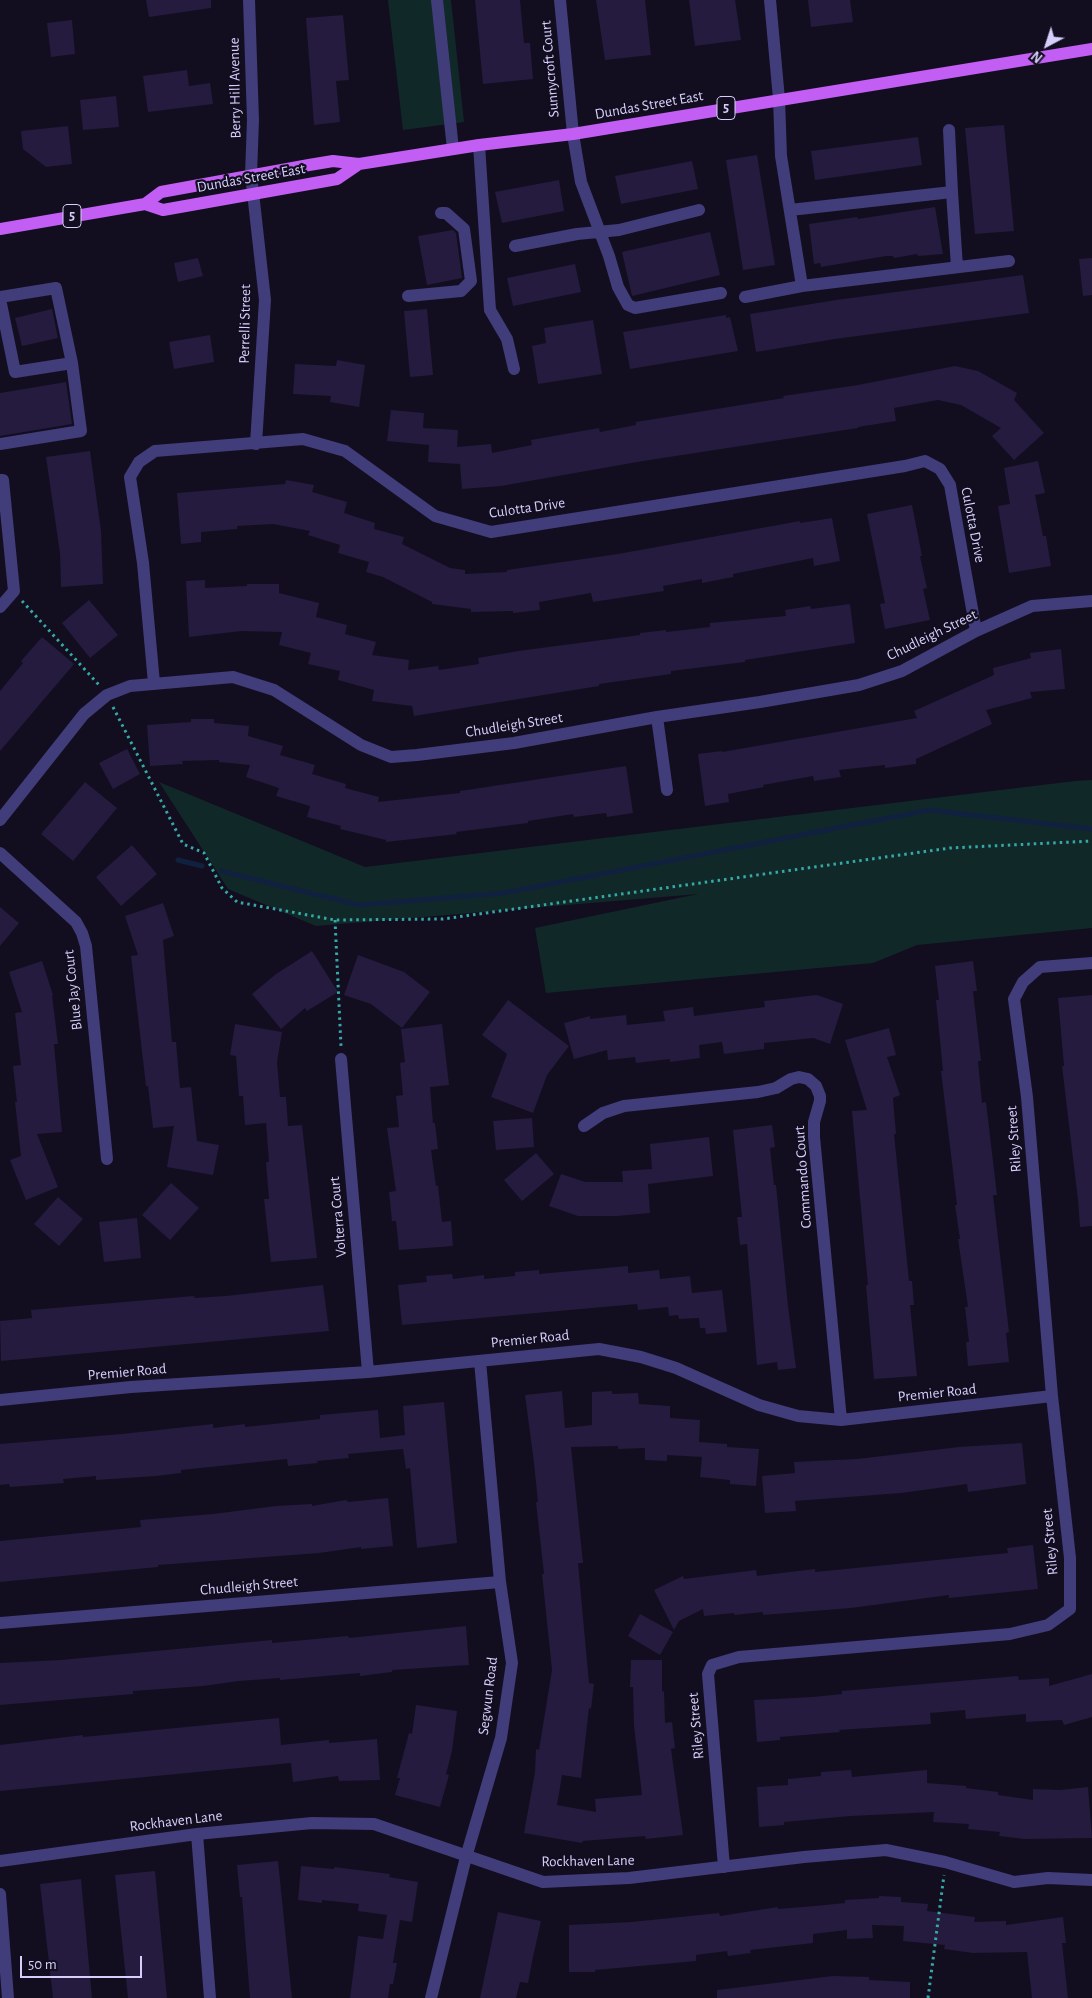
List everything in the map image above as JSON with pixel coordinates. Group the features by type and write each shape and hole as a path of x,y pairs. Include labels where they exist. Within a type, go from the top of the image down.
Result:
{"main road":[{"name":"Dundas Street East","path":"0,228 145,204 161,192 333,161 359,164 479,145 573,134 1092,49"},
{"name":"Dundas Street East","path":"145,204 163,210 252,195 337,179 359,164"}],"street":[{"name":"Berry Hill Avenue","path":"249,0 252,120 251,175"},
{"path":"437,0 453,149"},
{"name":"Sunnycroft Court","path":"560,0 573,134 581,182 601,232 618,288 628,305 635,308 721,293"},
{"path":"770,0 779,99 780,156 802,286"},
{"path":"949,130 958,267"},
{"path":"479,145 490,310 507,339 514,369"},
{"name":"Perrelli Street","path":"251,175 265,300 256,444"},
{"path":"790,210 952,192"},
{"path":"515,246 577,234 619,230 699,210"},
{"path":"408,296 460,291 470,281 464,229 446,213 441,213"},
{"path":"745,297 802,286 1009,261"},
{"path":"0,444 81,431 72,363 56,288 0,298 15,372 72,363"},
{"name":"Culotta Drive","path":"154,683 143,563 130,477 139,462 155,451 303,439 345,451 435,516 491,532 905,466 925,461 940,469 950,485 976,631"},
{"path":"0,480 3,480 14,591 0,607"},
{"name":"Chudleigh Street","path":"0,820 84,714 107,695 130,686 233,677 274,690 361,745 391,757 514,743 657,717 859,685 902,671 976,631 1032,606 1092,601"},
{"path":"657,717 667,790"},
{"name":"Blue Jay Court","path":"0,853 76,922 82,933 86,946 107,1159"},
{"name":"Riley Street","path":"724,1867 708,1674 712,1665 739,1657 1010,1634 1048,1625 1070,1609 1070,1558 1052,1396 1028,1097 1014,999 1023,982 1040,967 1092,963"},
{"name":"Volterra Court","path":"341,1059 368,1372"},
{"name":"Commando Court","path":"584,1126 603,1113 624,1106 758,1092 776,1088 799,1077 808,1079 816,1086 819,1090 820,1101 814,1122 814,1142 841,1420"},
{"name":"Premier Road","path":"0,1400 131,1387 368,1372 599,1349 641,1357 676,1368 759,1404 798,1416 841,1420 1052,1396"},
{"name":"Segwun Road","path":"431,1998 466,1857 501,1738 512,1663 500,1582 480,1361"},
{"name":"Chudleigh Street","path":"0,1623 500,1582"},
{"name":"Rockhaven Lane","path":"0,1861 197,1834 312,1823 374,1824 543,1882 629,1878 804,1857 886,1850 945,1862 1014,1882 1048,1878 1092,1880"},
{"path":"197,1834 210,1998"},
{"path":"0,1894 8,1998"}],"path":[{"path":"14,591 107,695 183,844 204,853 222,888 237,902 335,920 443,919 950,848 1092,841"},
{"path":"335,920 341,1021 341,1059"},
{"path":"928,1998 945,1862"}],"green space":[{"path":"388,0 451,0 464,122 403,130"},
{"path":"1092,780 1092,928 917,945 873,963 546,993 535,928 698,894 316,926 228,889 159,782 365,867"}],"building":[{"path":"146,0 211,0 211,8 149,17"},
{"path":"475,0 520,0 524,43 530,43 533,79 483,84"},
{"path":"596,0 645,0 651,55 605,60"},
{"path":"689,0 735,0 741,40 695,46"},
{"path":"808,0 850,0 853,22 811,27"},
{"path":"343,15 349,80 336,81 340,122 314,125 306,18"},
{"path":"72,20 75,54 51,57 47,23"},
{"path":"187,70 189,86 210,83 213,104 148,112 143,76"},
{"path":"116,96 119,127 83,130 80,100"},
{"path":"1004,125 1014,231 975,234 965,128"},
{"path":"68,126 72,164 46,167 23,149 21,131"},
{"path":"918,137 922,165 815,180 811,151"},
{"path":"757,155 775,265 743,270 726,160"},
{"path":"692,161 698,189 621,204 615,176"},
{"path":"559,180 564,211 502,223 495,192"},
{"path":"935,207 943,254 918,256 917,254 894,258 893,256 886,256 821,267 820,263 814,264 809,224 857,217 858,219"},
{"path":"453,230 456,233 462,278 427,285 418,236"},
{"path":"710,232 720,275 632,296 622,252"},
{"path":"198,258 203,276 178,282 174,263"},
{"path":"1092,258 1092,295 1083,296 1079,259"},
{"path":"575,264 581,292 513,306 507,278"},
{"path":"1023,275 1029,313 835,339 756,352 750,314 836,300"},
{"path":"52,309 58,338 22,346 15,318"},
{"path":"427,309 433,375 410,377 404,311"},
{"path":"726,315 726,318 730,317 738,351 630,369 623,332"},
{"path":"593,320 602,374 538,384 532,346 546,343 544,328"},
{"path":"210,335 214,362 174,369 169,342"},
{"path":"337,360 365,365 359,407 330,402 331,396 293,394 295,364 336,366"},
{"path":"955,366 978,371 1017,393 1014,400 1044,433 1014,460 992,436 1001,428 961,405 938,400 894,408 896,421 643,461 501,486 462,489 460,464 428,462 429,445 387,441 391,410 424,413 423,428 458,430 457,447 491,444 492,453 532,445 531,440 599,428 600,432 636,425 636,422 784,398 783,396 858,385"},
{"path":"66,382 72,424 0,436 0,393"},
{"path":"90,451 101,531 103,584 61,587 60,553 46,457"},
{"path":"1038,461 1045,493 1035,495 1043,536 1046,536 1051,566 1009,573 998,506 1010,504 1004,468"},
{"path":"286,480 314,485 312,492 347,502 344,513 375,523 374,529 404,537 402,544 450,568 465,570 465,574 507,572 507,570 618,554 800,521 800,523 832,518 840,561 814,566 813,558 733,574 733,577 702,583 702,579 663,586 664,591 593,602 591,593 539,602 540,610 513,613 513,611 471,612 471,609 432,604 432,602 383,577 366,572 369,562 338,553 340,545 308,535 310,531 273,524 237,526 237,529 201,532 201,542 181,544 177,493 285,484"},
{"path":"912,505 927,588 923,589 930,620 885,629 880,604 885,603 867,514"},
{"path":"205,580 205,588 247,586 247,584 279,584 279,593 319,603 316,617 347,625 345,634 376,642 372,655 409,660 408,670 438,666 439,670 479,664 478,658 518,651 640,635 640,633 710,627 710,623 786,616 785,610 810,606 811,609 850,604 855,643 745,660 745,662 671,671 671,674 599,684 599,686 414,716 412,706 372,701 374,690 338,680 340,671 308,664 311,653 279,645 282,632 242,631 189,637 186,581"},
{"path":"89,600 118,635 90,658 62,623"},
{"path":"42,637 74,664 0,751 0,691 23,663 21,661"},
{"path":"1061,649 1065,689 1030,692 1032,698 986,710 992,724 916,759 916,764 885,768 885,765 839,770 841,777 814,781 813,776 763,785 764,787 728,794 729,802 705,806 698,754 722,752 917,718 914,711 994,675 993,668 1031,658 1030,653"},
{"path":"191,719 214,719 214,723 249,726 248,736 283,746 280,755 315,765 312,774 346,784 345,788 379,797 378,802 460,793 460,791 626,766 633,813 607,817 606,813 574,817 573,814 528,821 528,823 456,832 457,834 386,842 386,840 340,829 341,826 307,817 310,806 276,796 279,788 246,777 250,765 219,762 219,760 182,761 183,764 150,766 147,725 191,722"},
{"path":"127,749 140,774 113,789 99,763"},
{"path":"85,782 117,808 73,861 41,834"},
{"path":"132,845 157,874 121,906 96,877"},
{"path":"163,903 174,936 163,940 172,1042 176,1042 180,1088 191,1087 197,1141 219,1145 213,1175 167,1167 174,1126 153,1128 148,1086 146,1086 131,956 138,955 125,916"},
{"path":"0,907 19,923 0,946"},
{"path":"312,951 338,992 307,1011 305,1008 281,1029 252,994 276,974"},
{"path":"358,955 404,972 430,992 402,1028 371,1004 344,995"},
{"path":"42,961 53,995 58,1044 54,1044 62,1132 37,1134 58,1187 26,1200 10,1160 21,1156 13,1066 21,1065 15,1013 22,1012 9,972"},
{"path":"973,961 977,991 973,991 981,1061 978,1061 982,1103 986,1102 997,1195 993,1195 1009,1332 1006,1333 1009,1362 968,1366 966,1342 969,1342 965,1307 968,1307 958,1239 960,1239 955,1205 957,1205 941,1071 943,1071 936,1000 939,1000 935,966"},
{"path":"817,995 843,1004 830,1044 813,1038 764,1043 764,1049 724,1054 722,1042 699,1045 700,1058 670,1062 670,1059 636,1063 635,1057 608,1060 607,1050 574,1059 564,1023 590,1016 590,1019 626,1015 627,1025 665,1021 663,1011 693,1007 694,1016 765,1007 764,1001"},
{"path":"1092,995 1092,1226 1080,1227 1062,1066 1064,1066 1058,998"},
{"path":"508,1000 569,1046 547,1075 533,1113 491,1097 507,1054 482,1035"},
{"path":"235,1024 282,1032 277,1062 280,1097 286,1097 288,1126 302,1125 317,1258 271,1262 264,1199 269,1199 266,1162 269,1162 266,1123 245,1125 243,1096 239,1096 236,1056 230,1055"},
{"path":"442,1024 449,1085 430,1087 433,1123 435,1123 438,1149 431,1150 442,1222 451,1221 453,1246 399,1250 396,1221 392,1221 389,1192 396,1191 387,1128 399,1127 396,1096 403,1095 400,1063 405,1062 401,1029"},
{"path":"889,1028 896,1055 887,1057 900,1095 893,1098 896,1134 894,1134 909,1281 912,1281 914,1305 910,1305 917,1376 874,1379 866,1285 868,1285 852,1111 867,1110 845,1040"},
{"path":"532,1118 534,1147 496,1150 493,1121"},
{"path":"772,1125 775,1147 770,1148 774,1185 776,1185 796,1368 778,1370 777,1362 757,1365 747,1244 740,1245 737,1217 742,1217 733,1130"},
{"path":"709,1137 713,1176 648,1184 650,1213 617,1216 578,1216 549,1206 561,1174 585,1182 623,1182 622,1171 652,1169 650,1144"},
{"path":"536,1153 554,1174 522,1201 504,1180"},
{"path":"171,1183 199,1208 170,1240 142,1215"},
{"path":"58,1197 83,1219 59,1246 34,1224"},
{"path":"137,1218 141,1258 104,1262 99,1222"},
{"path":"628,1266 628,1273 659,1270 660,1279 690,1276 692,1293 722,1290 727,1332 706,1334 705,1328 700,1328 699,1318 679,1319 678,1315 669,1316 668,1307 638,1310 637,1304 402,1325 398,1285 427,1282 426,1276 452,1274 453,1279 484,1275 484,1279 515,1276 515,1272 539,1270 539,1274"},
{"path":"323,1285 329,1331 1,1361 0,1321 32,1318 31,1310 194,1296 195,1298 226,1296"},
{"path":"562,1391 565,1428 592,1425 592,1392 612,1391 612,1394 638,1393 639,1404 670,1406 670,1418 700,1420 699,1442 727,1444 727,1447 759,1449 756,1486 730,1484 730,1480 700,1477 702,1457 667,1455 667,1461 645,1460 645,1448 618,1449 618,1446 571,1447 583,1563 578,1563 589,1683 594,1684 591,1709 589,1708 581,1778 562,1775 557,1805 596,1812 595,1799 642,1795 634,1726 633,1687 630,1687 631,1660 662,1660 662,1692 664,1691 665,1723 672,1722 675,1748 671,1749 683,1835 646,1839 645,1836 583,1841 582,1843 524,1833 535,1772 536,1749 539,1750 552,1670 536,1502 538,1502 525,1395"},
{"path":"444,1402 457,1543 417,1548 410,1468 406,1469 403,1449 348,1454 349,1458 288,1466 287,1459 181,1470 181,1473 156,1476 96,1480 96,1476 63,1479 64,1483 10,1487 9,1484 0,1485 0,1444 213,1424 213,1428 245,1424 245,1427 320,1419 320,1415 378,1410 380,1438 405,1435 403,1406"},
{"path":"1022,1443 1026,1484 968,1492 967,1484 901,1493 795,1501 796,1511 765,1513 762,1476 795,1473 794,1462 857,1459 959,1447"},
{"path":"388,1498 393,1546 361,1549 361,1547 319,1553 158,1565 158,1567 0,1582 0,1541 141,1527 140,1520 213,1514 276,1506 312,1504 312,1506 346,1500 348,1502"},
{"path":"1033,1545 1038,1589 949,1598 949,1595 851,1608 763,1615 763,1612 704,1616 703,1609 679,1621 674,1630 654,1590 683,1576 684,1579 756,1570 757,1576 815,1569 815,1572 1008,1553 1007,1548"},
{"path":"640,1614 673,1632 660,1655 628,1636"},
{"path":"466,1626 469,1665 392,1670 392,1672 360,1676 360,1673 280,1680 280,1678 239,1681 203,1686 133,1691 133,1694 0,1705 0,1663 61,1660 272,1640 272,1643 348,1636 349,1638"},
{"path":"1092,1674 1092,1717 1064,1725 1062,1720 1026,1722 1026,1714 966,1719 965,1710 930,1713 931,1724 839,1730 840,1732 780,1737 780,1740 757,1742 754,1700 813,1697 842,1694 842,1691 1018,1676 1019,1680 1049,1678 1049,1686"},
{"path":"416,1705 457,1711 452,1751 446,1774 449,1775 440,1807 395,1795 400,1778 397,1778 409,1733 412,1734"},
{"path":"279,1718 281,1745 329,1740 329,1743 377,1739 380,1780 339,1781 338,1776 293,1782 291,1763 0,1791 0,1745 83,1735 83,1737"},
{"path":"851,1770 852,1777 927,1770 927,1783 966,1786 966,1788 998,1792 998,1795 1033,1800 1033,1789 1060,1790 1088,1787 1092,1838 1025,1839 999,1836 1000,1832 968,1829 969,1824 933,1822 934,1812 851,1816 784,1822 784,1825 759,1827 757,1787 788,1785 788,1779 821,1776 821,1772"},
{"path":"278,1861 292,1998 250,1998 242,1897 240,1897 237,1865"},
{"path":"301,1866 334,1869 334,1867 390,1874 389,1877 418,1882 412,1922 400,1920 393,1963 397,1963 393,1984 390,1984 388,1998 350,1998 358,1936 383,1939 387,1915 358,1911 359,1904 322,1900 322,1903 298,1900"},
{"path":"155,1871 167,1998 128,1998 115,1875"},
{"path":"81,1879 92,1998 53,1998 40,1884"},
{"path":"879,1896 901,1897 901,1902 928,1904 927,1911 975,1917 974,1922 1006,1921 1006,1925 1063,1917 1066,1943 1062,1943 1068,1998 1032,1998 1027,1952 973,1953 944,1949 945,1945 903,1941 904,1926 872,1925 873,1938 847,1939 847,1930 813,1934 813,1943 750,1950 751,1953 728,1956 727,1951 696,1955 696,1961 595,1970 595,1972 569,1972 569,1925 632,1922 719,1913 720,1916 778,1907 778,1909 845,1903 845,1900 879,1898"},
{"path":"498,1912 541,1921 528,1983 520,1982 516,1998 480,1998"},
{"path":"833,1976 869,1977 869,1980 910,1982 910,1998 717,1998 717,1990"}],"waterway":[{"path":"221,871 359,905 504,893 929,810 1092,829"},
{"path":"178,860 202,866"}]}
